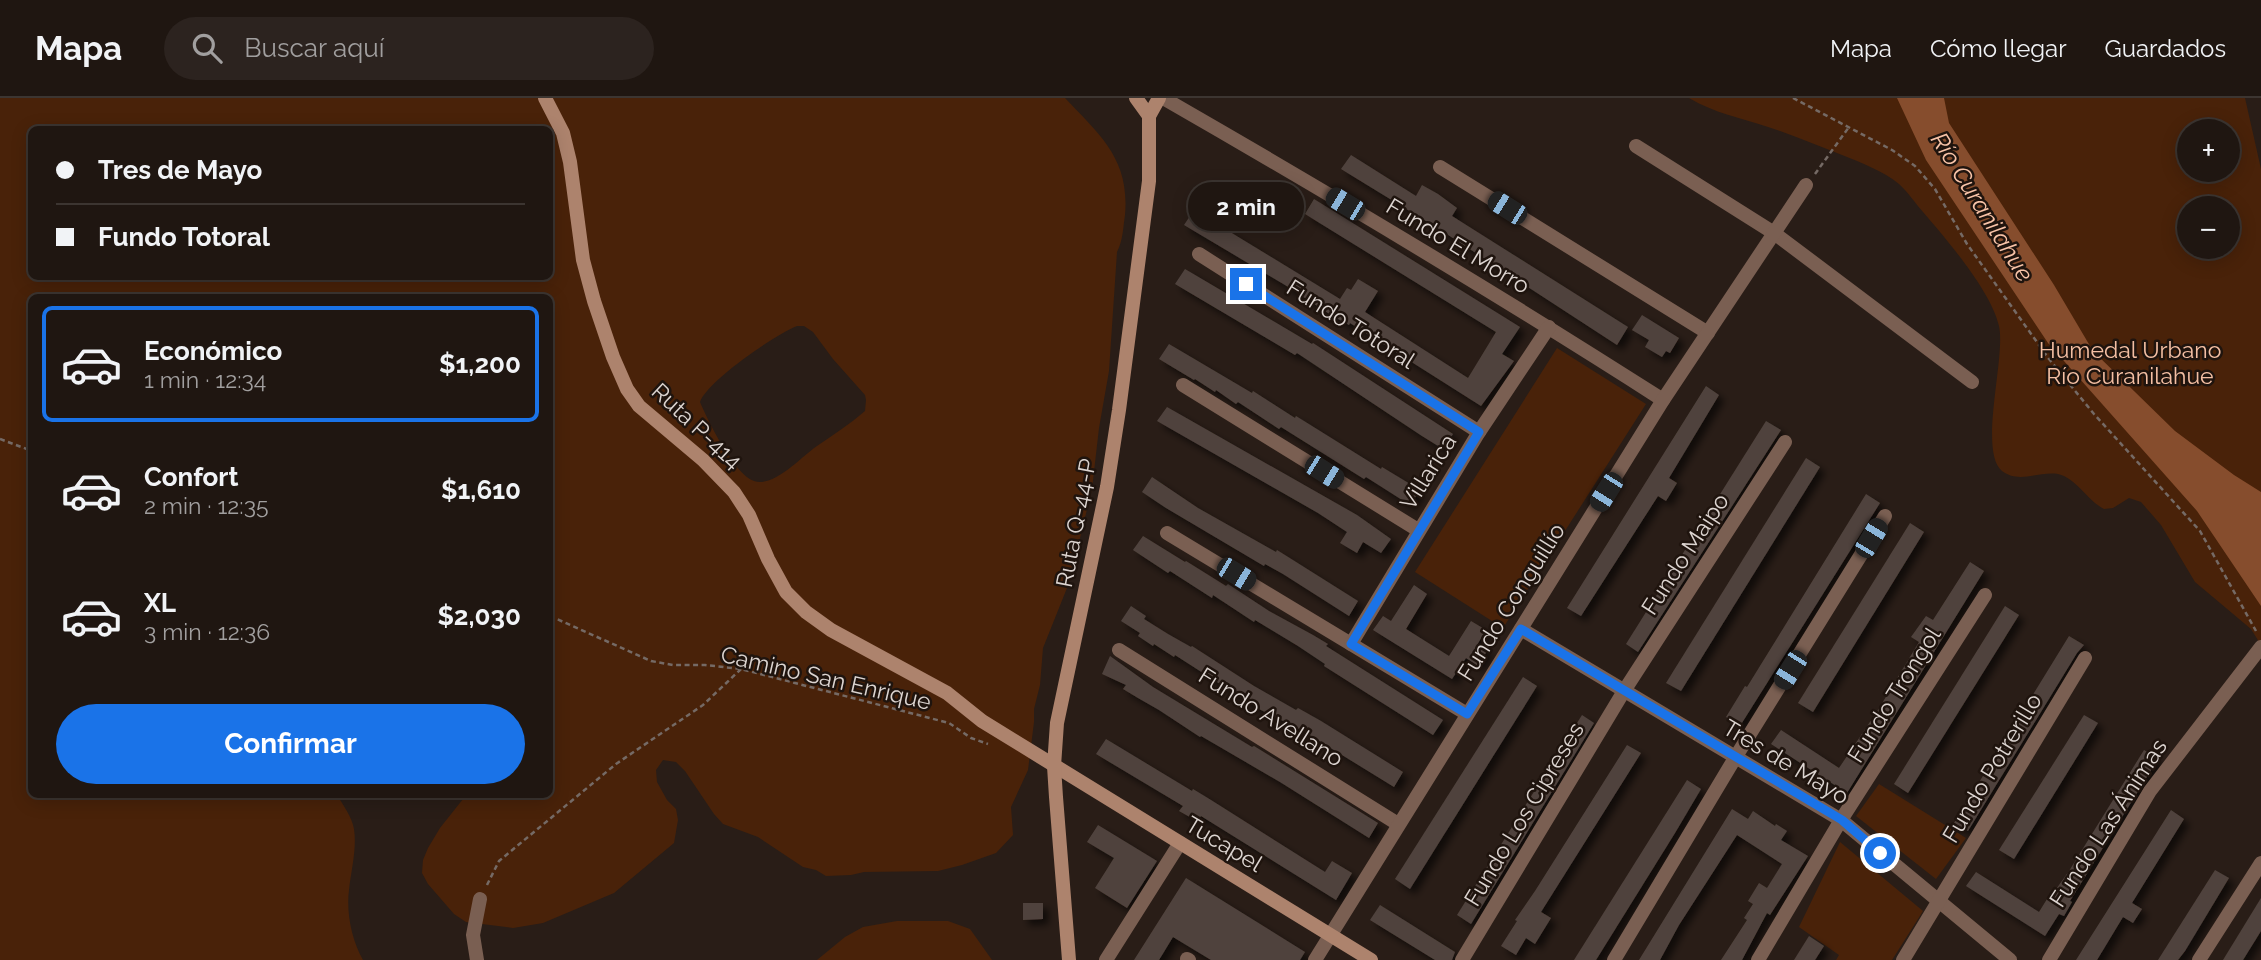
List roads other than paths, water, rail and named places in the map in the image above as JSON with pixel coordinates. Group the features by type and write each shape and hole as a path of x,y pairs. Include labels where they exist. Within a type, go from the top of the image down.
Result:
{"street":[{"name":"Ruta P-414","path":"545,98 563,132 570,163 583,260 594,300 613,357 639,406 703,460 734,492 749,515 786,592 806,612 831,630 947,693 982,721 1054,766"},
{"path":"1136,98 1149,116 1161,98"},
{"name":"Fundo El Morro","path":"1161,98 1299,177 1549,327"},
{"name":"Ruta Q-44-P","path":"1069,960 1054,766 1057,723 1107,487 1119,410 1149,181 1149,116"},
{"path":"1636,146 1774,233 1972,382"},
{"path":"1440,167 1708,333"},
{"name":"Fundo Conguillío","path":"1315,960 1663,400 1806,185"},
{"name":"Fundo Totoral","path":"1199,254 1479,432"},
{"path":"1549,327 1663,400"},
{"name":"Villarica","path":"1351,644 1479,432 1549,327"},
{"path":"1183,385 1418,530"},
{"name":"Fundo Maipo","path":"1624,691 1785,442"},
{"path":"1614,960 1885,516"},
{"path":"1167,533 1467,714"},
{"name":"Fundo Trongol","path":"1758,960 1842,820 1985,595"},
{"name":"Tres de Mayo","path":"1521,629 1842,820 2010,960"},
{"name":"Fundo Las Ánimas","path":"2049,960 2150,792 2261,647"},
{"name":"Fundo Avellano","path":"1119,650 1398,824"},
{"name":"Fundo Potrerillo","path":"1903,960 2085,658"},
{"name":"Fundo Los Cipreses","path":"1462,960 1624,691"},
{"name":"Tucapel","path":"1054,766 1371,960"},
{"path":"1106,960 1180,843"},
{"path":"2199,960 2261,863"},
{"path":"477,960 473,935 480,899"}],"water":[{"name":"Río Curanilahue","path":"1897,98 1944,98 1949,123 2054,285 2093,351 2175,431 2261,492 2261,606 2197,511 2048,343 1926,160"}],"park label":[{"name":"Humedal Urbano Río Curanilahue","path":"2130,363"}]}
